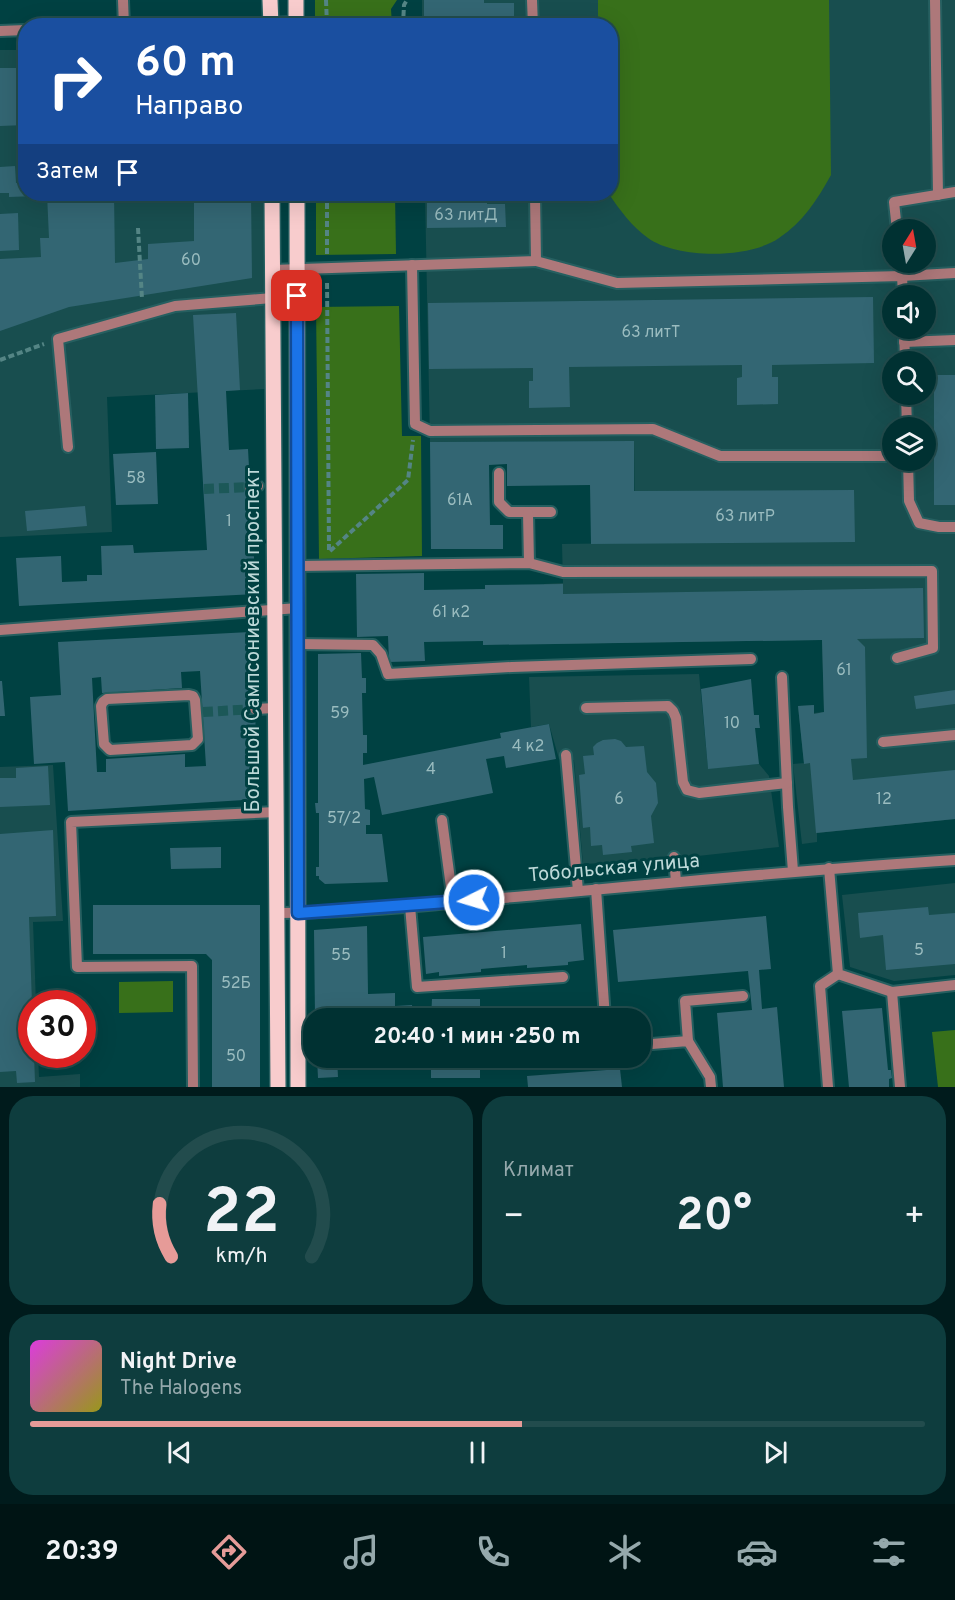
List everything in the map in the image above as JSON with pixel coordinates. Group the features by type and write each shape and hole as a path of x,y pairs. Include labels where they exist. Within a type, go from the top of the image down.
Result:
{"main road":[{"path":"270,0 271,18"},
{"path":"296,0 300,18"},
{"name":"Большой Сампсониевский проспект","path":"272,201 278,1087"},
{"path":"297,201 298,1087"}],"street":[{"path":"123,0 124,18"},
{"path":"532,0 532,18"},
{"path":"935,0 938,195"},
{"path":"0,31 18,30"},
{"path":"896,219 894,202 955,192"},
{"path":"535,201 536,261"},
{"path":"272,270 536,261 617,283 955,273"},
{"path":"412,266 415,424 430,431 653,429 720,456 882,456"},
{"path":"902,273 902,285"},
{"path":"68,447 58,339 175,306 297,296"},
{"path":"904,351 904,342 955,340"},
{"path":"908,471 909,501 919,524 955,527"},
{"path":"499,473 499,502 509,512 551,512"},
{"path":"528,513 529,563"},
{"path":"298,566 529,563 563,572 932,571 933,648 897,658"},
{"path":"0,630 298,608"},
{"path":"298,644 373,645 381,654 388,674 512,667 751,660"},
{"path":"782,677 793,871"},
{"path":"189,695 193,696 199,712 198,739 192,746 110,750 104,744 101,706 107,699 189,695"},
{"path":"586,708 668,706 676,718 683,782 687,790 699,793 787,783"},
{"path":"255,709 275,708"},
{"path":"883,742 955,735"},
{"path":"566,755 578,891"},
{"path":"193,1087 192,966 77,967 71,822 276,812"},
{"path":"442,820 453,902"},
{"path":"674,857 676,882"},
{"name":"Тобольская улица","path":"277,914 410,906 793,871 955,860"},
{"path":"829,868 838,974"},
{"path":"596,889 604,1008"},
{"path":"410,906 417,987 563,977"},
{"path":"838,974 892,992 955,985"},
{"path":"828,1087 820,986 838,974"},
{"path":"892,992 900,1087"},
{"path":"711,1087 710,1077 688,1041 685,1001 743,996"},
{"path":"651,1044 688,1041"}],"path":[{"path":"326,0 327,18"},
{"path":"404,18 404,5 407,0"},
{"path":"327,201 327,261"},
{"path":"138,228 143,315"},
{"path":"327,279 329,552 408,480 415,424"},
{"path":"0,360 58,339"}],"shaded area":[{"path":"422,0 955,0 955,819 817,833 817,842 802,844 793,764 804,763 798,706 814,705 814,713 824,712 822,640 546,644 544,584 563,583 562,544 635,543 634,441 430,442 425,201 618,201 618,18 422,18"},
{"path":"0,50 18,50 18,201 263,201 265,389 107,397 112,532 0,537"},
{"path":"699,674 708,768 759,764 769,776 779,847 661,860 583,864 574,760 559,759 549,724 531,727 529,677"},
{"path":"53,765 63,921 33,922 36,990 18,990 18,1068 39,1068 39,1077 80,1074 80,1087 0,1087 0,767"},
{"path":"955,883 955,975 894,981 850,967 842,895"}],"green space":[{"path":"315,0 397,0 391,9 392,18 315,18"},
{"path":"598,0 829,0 831,175 809,210 788,232 766,245 750,250 732,253 694,253 661,245 642,234 626,217 614,201 618,201 618,18 598,18"},
{"path":"316,201 395,201 396,254 316,255"},
{"path":"399,306 402,436 421,436 422,556 319,559 316,307"},
{"path":"173,981 173,1012 119,1013 119,982"},
{"path":"955,1030 955,1087 938,1087 932,1032"}],"building":[{"path":"424,0 484,0 484,3 514,3 514,18 424,18"},
{"path":"0,68 18,68 18,125 0,126"},
{"path":"15,166 18,197 9,197 9,193 0,193 0,167"},
{"path":"47,201 114,201 115,263 148,259 148,244 194,241 194,201 251,201 252,278 69,307 0,331 0,259 41,257 40,238 49,238"},
{"path":"427,201 487,201 487,204 505,204 506,227 427,228"},
{"path":"18,213 19,250 0,251 0,214"},
{"path":"873,297 874,363 772,365 772,377 778,377 778,404 737,405 737,378 742,377 742,365 569,367 570,407 529,408 529,381 533,381 533,368 429,369 428,303"},
{"path":"236,313 240,390 226,391 229,450 248,449 256,594 19,606 16,558 61,556 62,582 87,581 87,575 102,575 101,546 133,545 134,553 207,550 193,315"},
{"path":"936,375 955,375 955,505 934,505 936,417 934,417"},
{"path":"188,393 189,448 156,449 155,395"},
{"path":"634,441 634,491 854,490 855,542 591,544 590,485 507,486 507,464 489,465 490,525 503,525 503,549 431,549 430,442"},
{"path":"156,452 158,504 116,505 113,454"},
{"path":"85,506 87,526 27,531 25,511"},
{"path":"424,573 424,590 485,589 485,585 563,584 563,594 923,588 924,638 857,639 865,647 867,758 851,759 853,780 955,770 955,819 816,833 810,763 804,764 798,706 814,705 814,714 824,712 822,640 483,645 483,641 424,642 425,661 389,662 388,636 357,637 356,574"},
{"path":"250,632 260,799 68,811 65,762 34,764 30,697 61,695 58,642","holes":["200,671 206,766 185,767 185,754 106,759 106,772 97,772 92,678 101,677 102,693 182,688 181,672"]},
{"path":"361,653 362,678 366,678 366,693 362,693 363,735 367,735 367,753 363,753 363,765 501,738 500,733 549,724 556,759 506,768 504,756 486,759 493,793 382,815 374,777 364,779 365,809 370,810 370,825 366,825 366,834 382,834 388,882 325,884 319,876 316,876 316,867 319,867 319,813 316,813 315,803 318,803 318,654"},
{"path":"751,679 754,715 759,715 760,728 755,728 759,764 708,769 701,689"},
{"path":"0,681 2,681 5,716 0,716"},
{"path":"955,690 955,704 916,709 914,696"},
{"path":"615,739 621,741 626,747 644,746 647,772 656,783 658,803 651,816 654,843 631,846 632,852 603,855 602,845 591,846 590,827 583,828 579,775 585,774 583,756 594,755 593,747 597,743"},
{"path":"48,766 50,805 0,807 0,778 16,778 16,768"},
{"path":"53,830 56,916 29,917 32,990 18,990 18,1068 34,1068 35,1082 17,1083 16,1071 0,1072 0,834"},
{"path":"221,847 221,868 171,869 170,848"},
{"path":"93,905 260,905 260,1087 212,1087 212,960 206,954 93,954"},
{"path":"928,907 929,915 955,913 955,964 886,970 883,935 860,938 858,913"},
{"path":"766,916 771,969 759,970 762,1009 777,1007 784,1087 723,1087 717,1013 752,1010 748,971 618,982 613,930"},
{"path":"581,924 584,960 568,962 568,965 527,968 527,965 439,976 439,972 426,974 423,937"},
{"path":"367,926 368,994 395,993 395,1006 412,1005 412,1008 315,1008 314,930"},
{"path":"432,999 480,999 480,1008 432,1008"},
{"path":"882,1008 888,1070 891,1070 892,1078 889,1079 889,1087 849,1087 842,1011"},
{"path":"318,1068 338,1068 338,1077 318,1078"},
{"path":"431,1068 480,1068 480,1078 431,1078"},
{"path":"620,1069 622,1087 528,1087 527,1076"}],"tunnel":[{"path":"204,489 250,487"},
{"path":"203,712 255,709"}],"route":[{"path":"297,296 298,913 474,900"}]}
